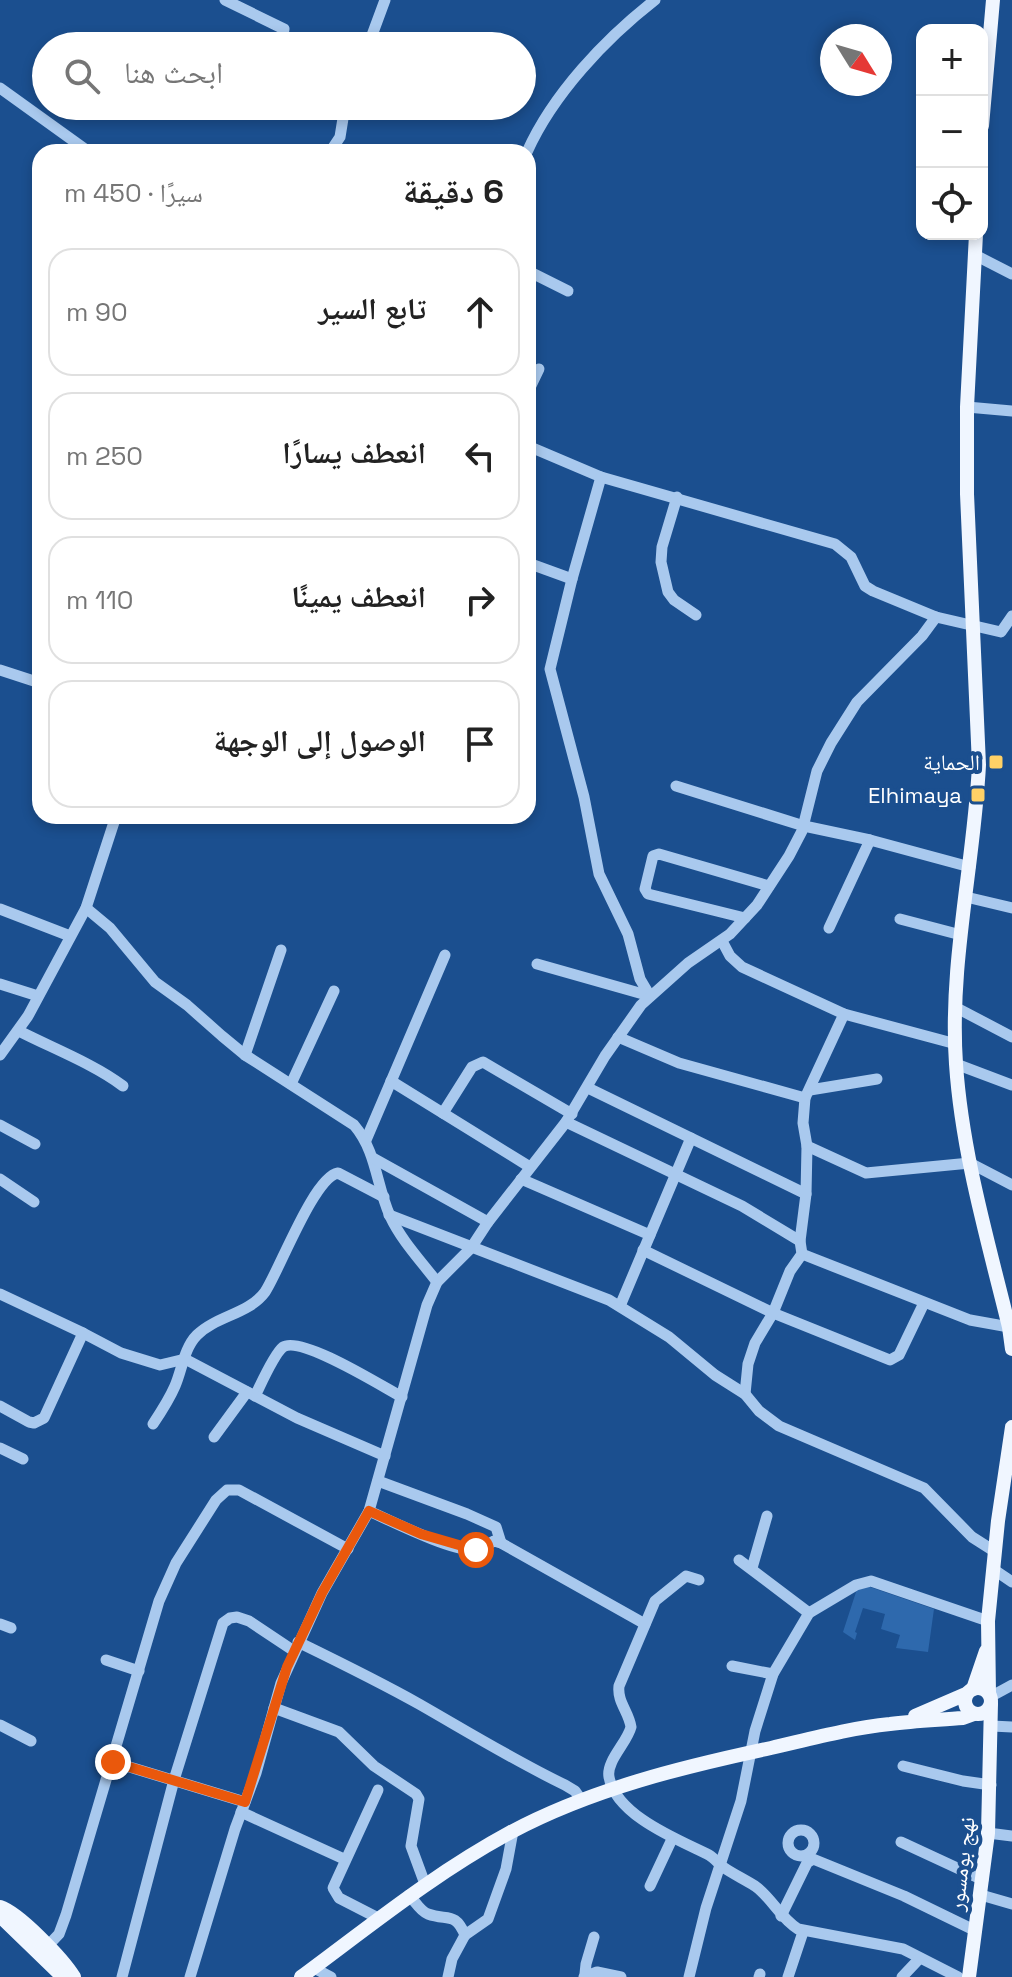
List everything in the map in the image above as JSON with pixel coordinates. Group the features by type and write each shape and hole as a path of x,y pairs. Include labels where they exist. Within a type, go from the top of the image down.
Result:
{"main road":[{"path":"985,96 993,0"},
{"path":"976,240 967,407 967,494 979,765 961,935 956,1064 970,1163 1012,1349"},
{"name":"نهج بومسور","path":"969,1977 982,1888 991,1785 988,1621 994,1551 1012,1427"},
{"name":"نهج بومسور","path":"970,1691 988,1647"},
{"path":"301,1977 425,1884 513,1831 613,1788 750,1752 888,1724 927,1713 982,1688 990,1698 986,1712 976,1715 888,1724"},
{"path":"970,1691 966,1709 976,1715"},
{"name":"نهج بومسور","path":"976,1715 991,1755"},
{"path":"0,1907 11,1913 74,1977"},
{"path":"0,1916 45,1950 63,1977"}],"street":[{"path":"225,0 284,29 283,32"},
{"path":"373,32 385,0"},
{"path":"530,144 537,129 563,93 620,31 655,0"},
{"path":"0,88 32,111"},
{"path":"44,120 78,144"},
{"path":"335,144 343,120"},
{"path":"975,255 1012,274"},
{"path":"536,275 568,291"},
{"path":"536,375 539,369"},
{"path":"967,407 1012,411"},
{"path":"536,449 601,477 835,544 851,557 868,588 936,617 1007,636 1012,616"},
{"path":"601,477 551,661 551,675 584,797 599,874 628,934 640,979 650,996"},
{"path":"677,497 662,547 661,562 668,592 696,615"},
{"path":"536,566 572,579"},
{"path":"190,1977 296,1646 369,1511 427,1305 437,1282 471,1248 569,1118 641,1005 688,963 722,941 745,918 769,886 804,826 817,771 852,709 922,636 936,617"},
{"path":"0,670 32,680"},
{"path":"676,786 804,826 970,867"},
{"path":"1,1053 19,1031 86,908 112,824"},
{"path":"829,928 870,840"},
{"path":"745,918 646,892 653,856 659,854 769,886"},
{"path":"966,897 1012,908"},
{"path":"86,908 110,928 155,982 245,1055 347,1119 366,1140 389,1215 437,1282"},
{"path":"0,909 70,936"},
{"path":"900,919 961,935"},
{"path":"722,941 730,956 742,967 844,1014 956,1044"},
{"path":"245,1055 281,950"},
{"path":"366,1140 445,955"},
{"path":"537,964 650,996"},
{"path":"0,984 38,996"},
{"path":"291,1084 334,991"},
{"path":"957,1008 1012,1037"},
{"path":"745,1394 748,1364 755,1343 773,1313 790,1271 802,1254 800,1241 806,1194 807,1146 803,1123 808,1094 844,1014"},
{"path":"19,1031 103,1071 123,1086"},
{"path":"618,1037 679,1063 808,1094 877,1079"},
{"path":"443,1113 472,1067 483,1062 569,1118 742,1206 800,1241"},
{"path":"956,1064 1012,1085"},
{"path":"391,1081 530,1167"},
{"path":"588,1088 806,1194"},
{"path":"0,1125 35,1144"},
{"path":"620,1306 691,1138"},
{"path":"807,1146 866,1173 970,1163 1012,1185"},
{"path":"373,1158 488,1222"},
{"path":"153,1424 171,1394 192,1341 204,1330 261,1298 309,1206 329,1175 343,1175 384,1197"},
{"path":"0,1179 34,1202"},
{"path":"521,1179 650,1235"},
{"path":"389,1215 553,1277 620,1306 669,1337 715,1375 745,1394 759,1411 779,1426 924,1488 972,1537 994,1551"},
{"path":"643,1250 773,1313 890,1360 899,1355 924,1303"},
{"path":"802,1254 970,1320 1009,1327"},
{"path":"0,1294 121,1353 160,1365 185,1359 251,1394 385,1456"},
{"path":"0,1406 29,1422 44,1418 83,1333"},
{"path":"214,1437 251,1394 280,1350 291,1345 326,1356 402,1397"},
{"path":"0,1448 23,1459"},
{"path":"1005,1478 1012,1462"},
{"path":"378,1481 496,1527 501,1543"},
{"path":"45,1950 59,1934 66,1915 167,1580 216,1500 227,1490 239,1490 348,1549"},
{"path":"369,1511 421,1534 469,1550 482,1549 494,1541 501,1543 645,1624"},
{"path":"752,1568 767,1516"},
{"path":"739,1560 809,1613"},
{"path":"993,1569 1012,1582"},
{"path":"699,1580 686,1576 655,1601 619,1686 618,1697 631,1727 609,1771 613,1788 630,1810 672,1839 711,1856 720,1865 757,1887 788,1923 803,1932 903,1949 958,1977"},
{"path":"689,1977 701,1926 741,1801 750,1752 773,1674 809,1613 856,1585 871,1581 988,1621"},
{"path":"122,1977 174,1780 225,1621 233,1617 246,1620 421,1705 462,1731 498,1747 565,1785 575,1791 582,1801"},
{"path":"106,1660 139,1671"},
{"path":"732,1666 773,1674"},
{"path":"990,1698 1012,1685"},
{"path":"274,1708 339,1732 374,1766 416,1794 419,1799 411,1846 425,1884"},
{"path":"0,1725 31,1741"},
{"path":"992,1726 1012,1727"},
{"path":"113,1762 174,1780 243,1807 344,1859"},
{"path":"903,1766 991,1785"},
{"path":"378,1790 344,1859 333,1892 378,1918"},
{"path":"448,1977 452,1959 465,1935 488,1919 506,1869 513,1831"},
{"path":"988,1833 1012,1836"},
{"path":"650,1886 672,1839"},
{"path":"901,1842 1012,1904"},
{"path":"781,1916 811,1856 976,1931"},
{"path":"409,1895 425,1913 452,1918 459,1923 465,1935"},
{"path":"788,1977 803,1932"},
{"path":"594,1937 584,1976 604,1972 621,1977"},
{"path":"902,1977 920,1958"},
{"path":"314,1968 331,1977"}],"shaded area":[{"path":"867,1586 934,1609 928,1652 896,1648 900,1635 881,1629 885,1614 863,1608 855,1640 843,1632 857,1589"}],"place":[{"name":"الحماية","path":"996,762"},
{"name":"Elhimaya","path":"978,795"}],"route":[{"path":"113,1762 245,1802 287,1667 322,1593 369,1511 421,1534 476,1550"}]}
